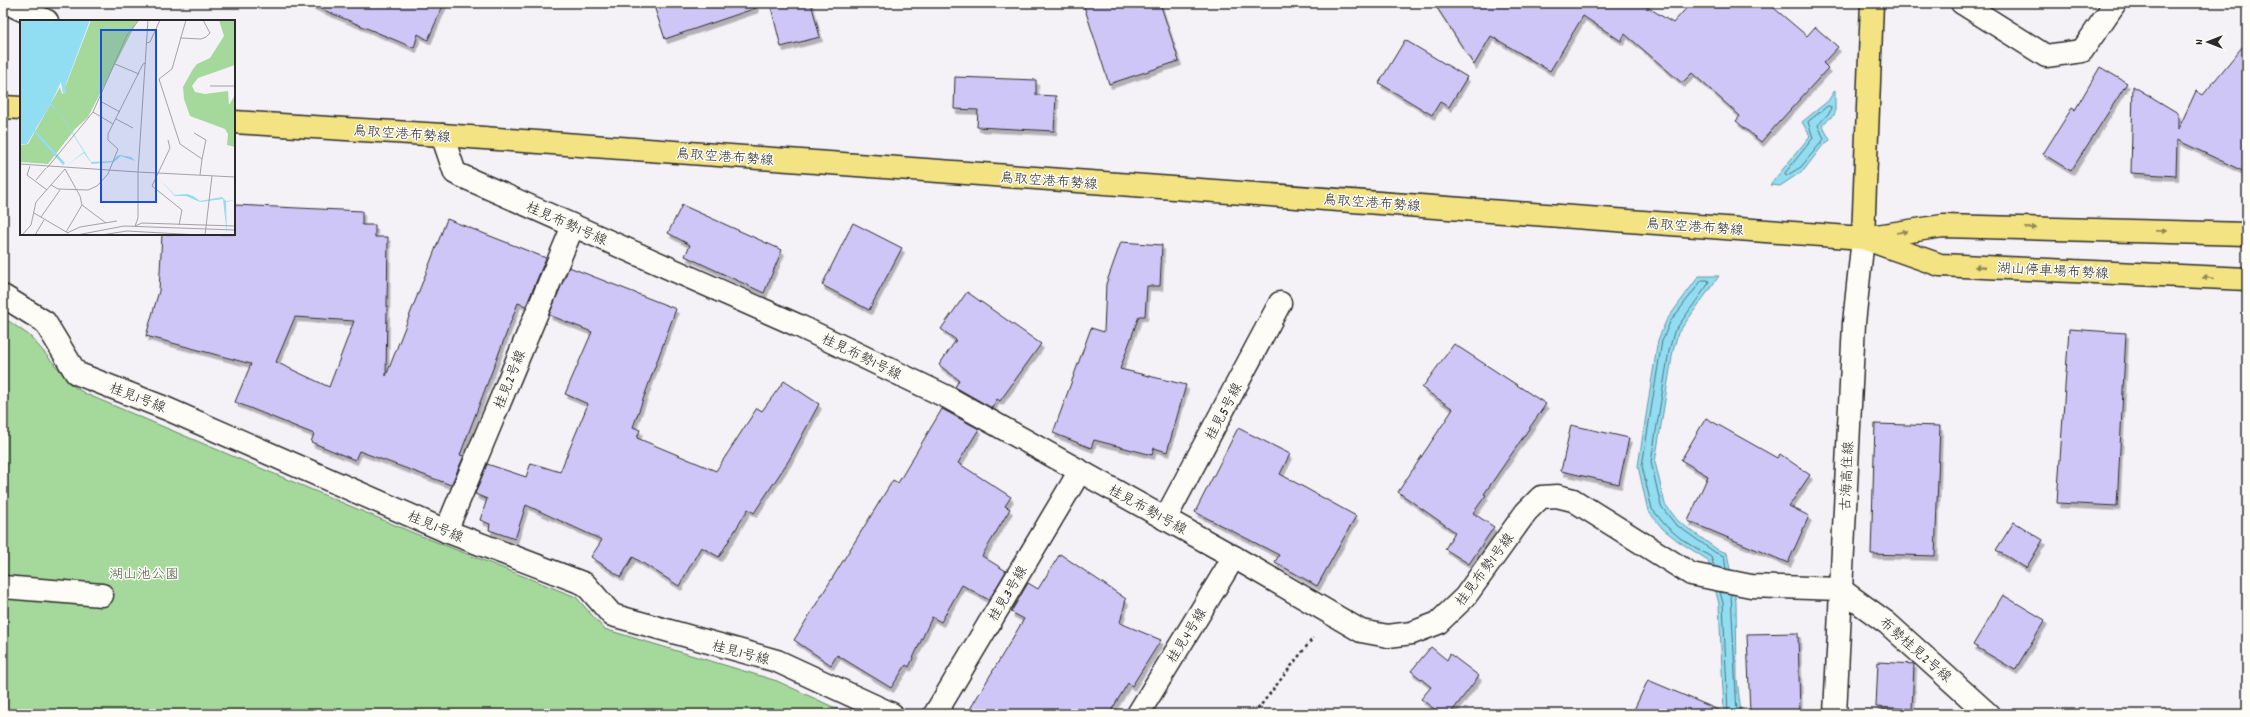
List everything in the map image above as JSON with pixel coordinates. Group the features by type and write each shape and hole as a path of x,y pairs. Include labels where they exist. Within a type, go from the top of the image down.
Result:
{"main road":[{"path":"1872,3 1863,238 1943,226 2247,234"},
{"path":"3,107 20,108"},
{"name":"鳥取空港布勢線","path":"235,122 442,135 1863,238"},
{"name":"湖山停車場布勢線","path":"1863,238 1940,265 2247,279"}],"street":[{"path":"7,3 44,20"},
{"path":"1962,3 2046,56 2082,51 2115,3"},
{"name":"桂見布勢1号線","path":"442,135 455,173 797,325 947,397 1234,557 1361,631 1388,636 1412,633 1438,623 1465,597 1526,512 1541,497 1557,496 1573,500 1691,574 1751,586 1840,589"},
{"name":"桂見2号線","path":"446,531 573,226"},
{"name":"古海高住線","path":"1835,714 1854,323 1863,238"},
{"name":"桂見1号線","path":"3,296 45,322 76,374 165,408 446,531 585,584 612,615 777,661 892,714"},
{"name":"桂見5号線","path":"1165,519 1280,303"},
{"name":"桂見3号線","path":"935,714 1080,471"},
{"name":"桂見4号線","path":"1138,714 1234,557"},
{"path":"3,587 102,595"},
{"name":"布勢桂見2号線","path":"1840,589 1887,623 1988,714"}],"path":[{"path":"1254,714 1332,614"}],"green space":[{"name":"湖山池公園","path":"3,317 30,336 73,386 86,394 416,534 576,597 604,629 777,681 848,714 3,714"}],"water":[{"path":"1835,90 1835,114 1822,125 1830,140 1823,145 1804,170 1780,186 1770,185 1810,136 1802,122 1828,101"},
{"path":"1699,276 1719,276 1678,333 1673,351 1655,462 1665,504 1678,521 1718,550 1727,553 1736,602 1737,679 1741,714 1724,714 1719,604 1708,560 1678,541 1663,529 1648,511 1638,466 1658,340 1666,321"}],"building":[{"path":"307,3 444,3 428,40 418,34 414,48"},
{"path":"653,3 755,3 756,8 665,39"},
{"path":"770,3 811,3 820,37 781,47"},
{"path":"1083,3 1160,3 1179,61 1109,84"},
{"path":"1434,3 1645,3 1644,5 1673,23 1691,3 1768,3 1807,36 1815,27 1838,47 1823,63 1828,68 1761,142 1736,121 1740,116 1692,73 1682,83 1625,34 1621,41 1583,16 1550,71 1491,36 1474,65"},
{"path":"1405,40 1467,77 1449,107 1440,102 1432,115 1379,83"},
{"path":"2247,41 2247,173 2177,140 2176,176 2131,173 2133,86 2178,113 2178,130 2196,91 2203,95"},
{"path":"2100,67 2127,83 2071,171 2043,154 2072,108 2075,110"},
{"path":"955,77 1036,80 1036,95 1056,96 1054,131 977,127 978,110 954,109"},
{"path":"235,205 362,211 362,225 375,225 375,237 388,237 386,376 447,219 546,258 526,306 518,303 460,455 464,456 451,485 359,451 355,460 311,442 314,434 235,402 251,364 146,336 159,291 162,235 235,235","holes":["295,317 354,321 329,387 276,362"]},
{"path":"682,205 782,250 764,293 685,256 690,245 668,233"},
{"path":"853,223 902,248 869,310 822,285"},
{"path":"1121,242 1162,245 1160,286 1147,286 1145,316 1139,316 1120,369 1186,385 1167,452 1154,448 1152,455 1094,440 1091,448 1053,433 1091,328 1104,332 1106,284"},
{"path":"569,267 676,309 633,427 640,430 637,438 716,471 757,408 762,411 784,381 819,404 789,460 754,513 748,509 719,557 701,547 679,586 633,557 621,577 591,557 602,540 526,505 515,539 489,530 490,524 480,520 487,499 475,494 487,464 526,477 531,463 560,472 588,404 565,394 592,332 549,315"},
{"path":"967,292 1041,344 1000,401 997,399 992,408 955,387 959,380 939,365 956,340 941,329"},
{"path":"2069,329 2126,333 2117,506 2057,503"},
{"path":"1454,344 1546,404 1484,494 1486,495 1473,513 1494,527 1469,564 1445,549 1455,532 1398,492 1453,409 1422,388"},
{"path":"942,409 979,429 958,463 1011,497 1005,506 1010,509 982,556 1006,571 989,600 962,585 941,622 932,617 909,667 906,665 891,688 837,655 831,665 794,640 893,480 898,483"},
{"path":"1706,418 1777,458 1780,454 1810,475 1789,506 1809,516 1788,563 1688,521 1708,476 1681,460"},
{"path":"1875,424 1940,426 1935,556 1871,554"},
{"path":"1571,425 1629,438 1619,484 1561,471"},
{"path":"1238,428 1290,454 1280,474 1356,516 1317,586 1275,562 1279,555 1195,512"},
{"path":"2014,522 2043,540 2026,568 1996,550"},
{"path":"1060,554 1126,599 1120,623 1161,640 1132,686 1128,683 1109,714 967,714 1024,619 1011,612 1028,583 1038,589"},
{"path":"2003,595 2045,620 2015,670 1973,645"},
{"path":"1798,633 1800,714 1750,714 1747,634"},
{"path":"1431,647 1447,660 1450,654 1479,676 1450,714 1441,714 1421,699 1431,687 1411,671"},
{"path":"1878,662 1914,664 1912,709 1876,707"},
{"path":"1648,680 1728,714 1632,714"}]}
